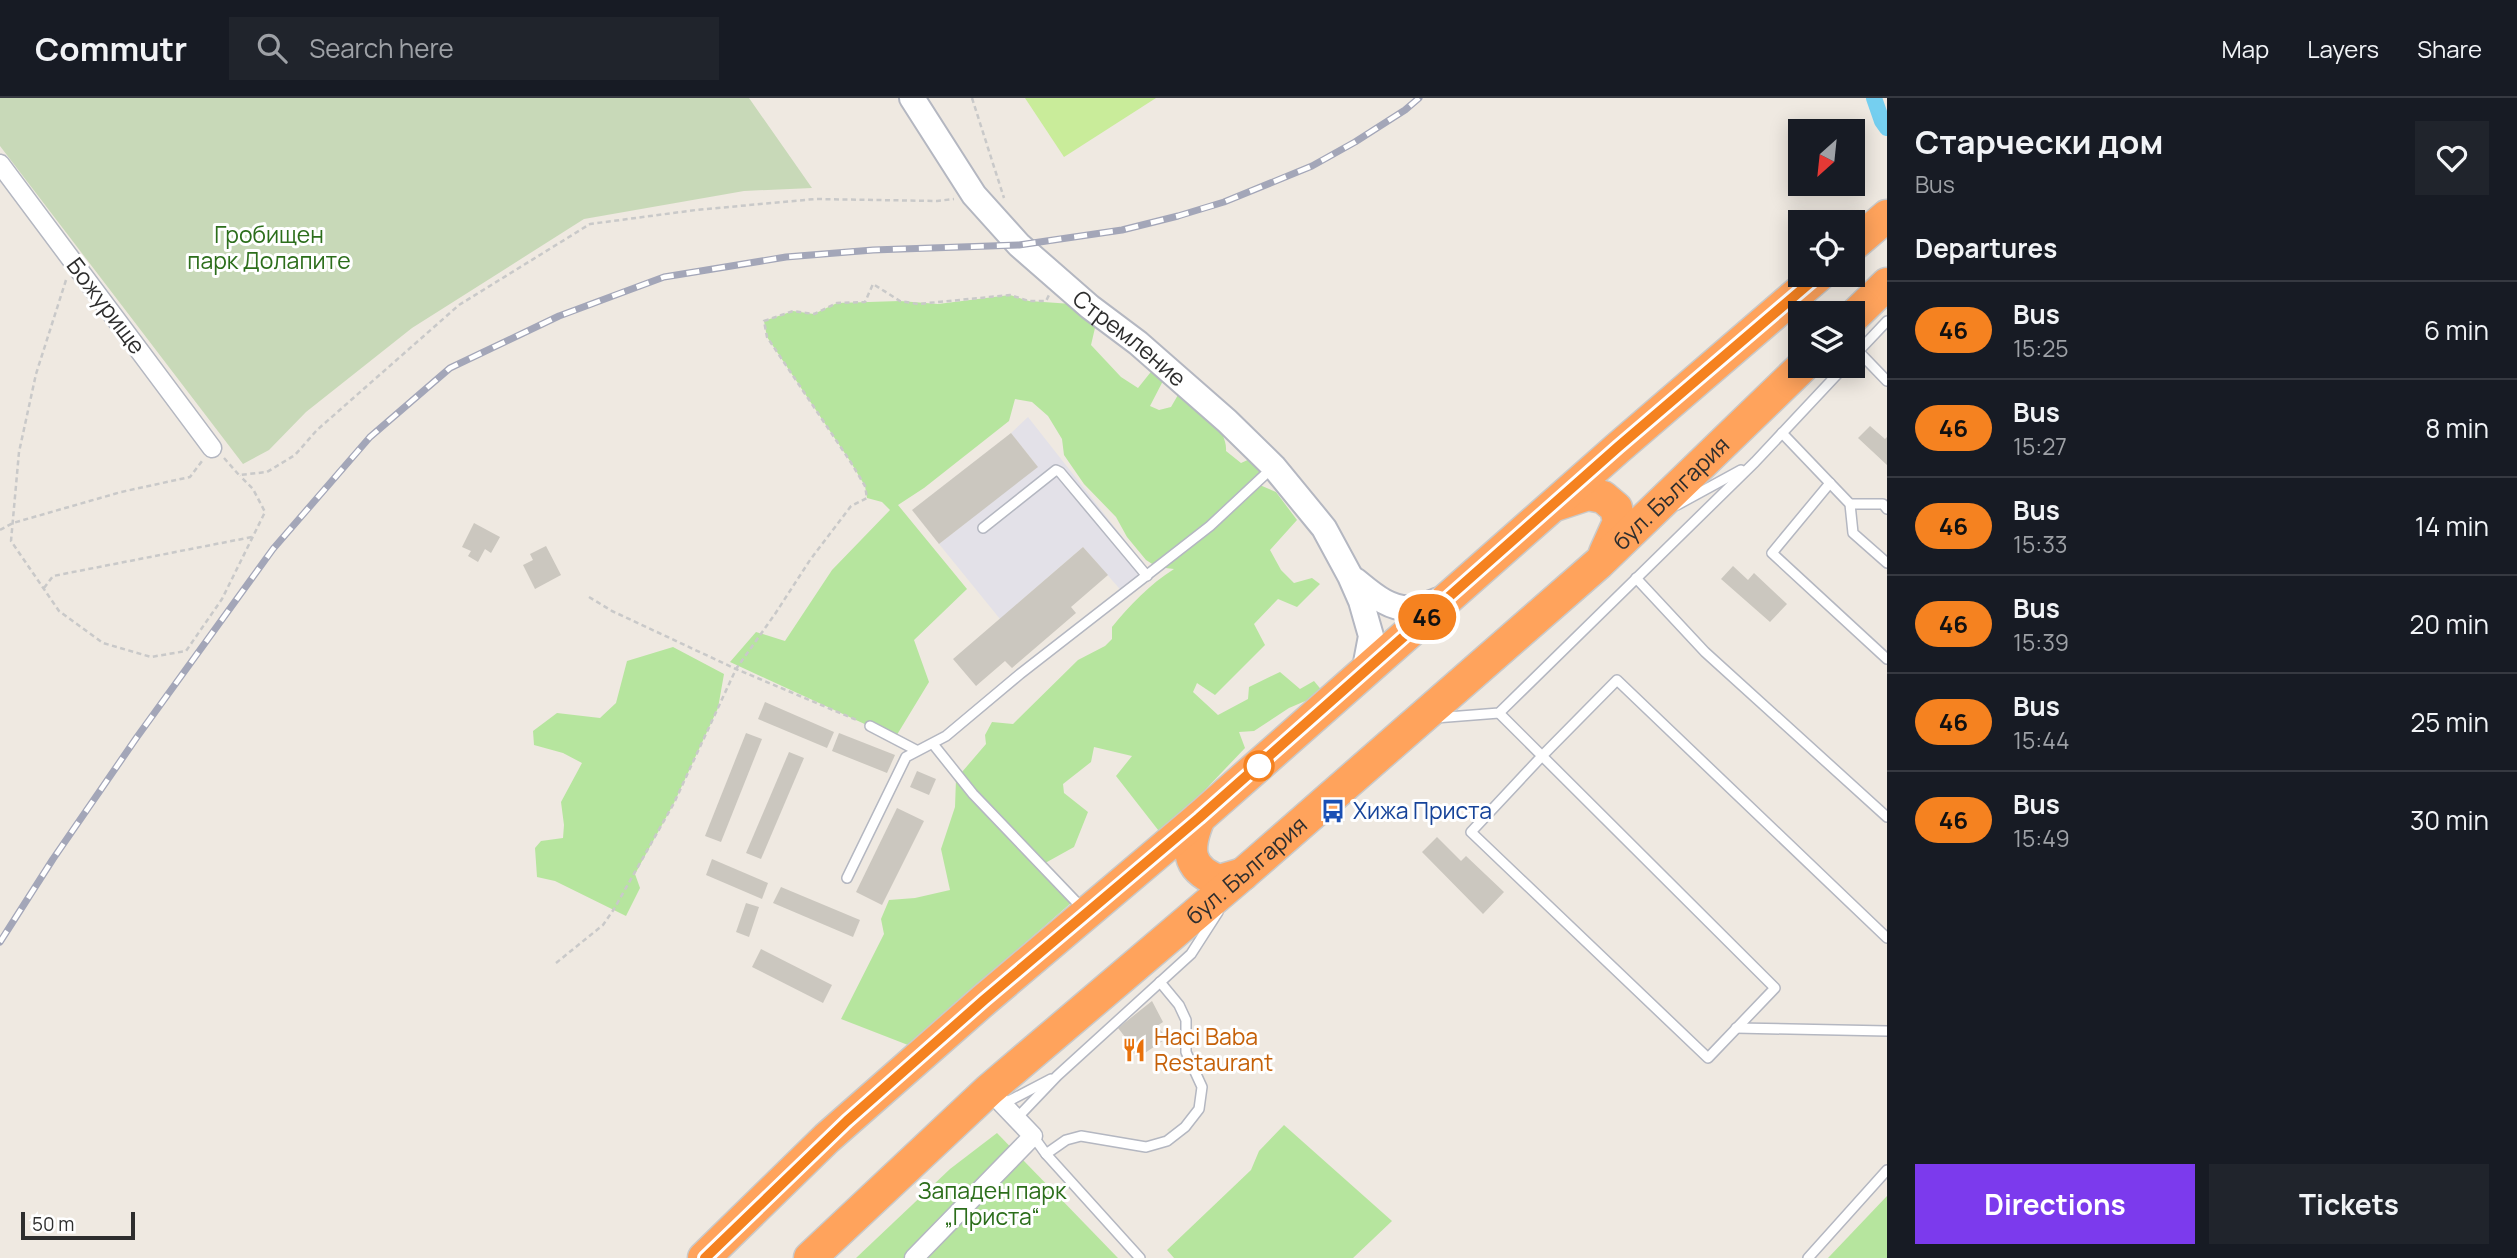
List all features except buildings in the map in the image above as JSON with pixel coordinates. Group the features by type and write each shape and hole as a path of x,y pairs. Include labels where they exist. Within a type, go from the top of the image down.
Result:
{"highway":[{"path":"1865,235 1887,216"},
{"path":"1865,305 1887,284"},
{"path":"705,1258 827,1138 1199,818 1805,287"},
{"name":"бул. България","path":"810,1258 996,1097 1244,874 1599,563 1791,378"},
{"path":"1552,506 1588,494 1603,497 1616,508 1619,522 1599,563"},
{"path":"1199,818 1190,841 1190,852 1200,871 1219,881 1244,874"}],"street":[{"name":"Стремление","path":"912,98 974,195 1019,245 1227,421 1274,467 1325,528 1361,601 1371,636 1364,673"},
{"name":"Божурище","path":"0,164 212,448"},
{"path":"1350,576 1379,600 1396,606 1412,608 1452,595"},
{"path":"914,1258 1033,1136 996,1097"}],"lane":[{"path":"1865,344 1887,321"},
{"path":"1865,362 1887,381"},
{"path":"1420,719 1499,713 1755,462 1834,378"},
{"path":"1782,433 1850,504 1853,533 1887,563"},
{"path":"1642,522 1701,494 1755,462"},
{"path":"847,877 906,757 933,744 1147,576 1210,526 1274,467"},
{"path":"983,528 1056,470 1147,576"},
{"path":"1830,483 1772,553 1887,659"},
{"path":"1850,504 1882,504 1887,509"},
{"path":"1636,578 1705,652 1887,817"},
{"path":"1499,713 1542,755 1775,988 1708,1058 1471,832 1542,755 1617,680 1887,938"},
{"path":"870,726 916,750"},
{"path":"933,744 973,794 1087,913"},
{"path":"1017,1118 1057,1076 1191,954 1244,874"},
{"path":"1046,1154 1066,1140 1081,1136 1146,1147 1167,1141 1185,1127 1199,1109 1202,1087 1186,1052 1186,1020 1179,1005 1160,982"},
{"path":"1737,1028 1887,1031"},
{"path":"996,1097 1057,1076"},
{"path":"1033,1136 1140,1258"},
{"path":"1808,1258 1887,1170"}],"path":[{"path":"972,98 989,159 1006,204"},
{"path":"239,475 267,472 295,455 317,430 459,305 590,224 696,209 815,199 937,201"},
{"path":"0,530 13,523 121,492 190,477 212,448 228,461 253,489 265,512 222,599 186,651 151,657 103,643 59,611 12,541 13,523 19,452 36,374 72,260"},
{"path":"556,963 603,925 614,909 674,803 736,669 818,549 851,506 867,498 865,486 767,337 764,321 793,310 814,314 837,303 865,302 873,285 900,301 928,304 1010,295 1029,301 1046,301 1052,287 1060,281"},
{"path":"44,589 53,576 253,537"},
{"path":"589,597 612,611 736,669 870,726"}],"shaded area":[{"path":"1028,417 1150,572 1125,595 1083,547 1000,619 939,544 1037,466 1011,433"}],"green space":[{"name":"Гробищен парк Долапите","path":"0,98 749,98 812,188 744,191 584,219 412,328 306,412 269,450 243,464 0,146"},
{"path":"1025,98 1156,98 1064,157"},
{"path":"1010,295 1029,301 1072,304 1098,315 1091,345 1121,377 1138,388 1154,368 1165,377 1150,406 1159,410 1171,407 1182,388 1219,420 1226,451 1241,463 1252,458 1263,469 1255,483 1276,492 1297,520 1270,550 1281,570 1294,583 1312,578 1320,584 1297,607 1278,599 1254,624 1265,645 1215,695 1197,683 1193,692 1218,715 1248,699 1249,687 1280,672 1300,689 1314,681 1324,693 1289,708 1254,731 1239,732 1245,748 1162,835 1116,776 1132,756 1094,747 1091,762 1063,784 1064,793 1088,812 1074,847 1038,867 1071,903 908,1045 841,1019 884,934 881,919 889,900 915,898 950,890 941,849 955,807 956,779 986,744 985,735 992,722 1013,724 1078,660 1105,646 1112,639 1112,627 1126,611 1149,588 1174,569 1157,567 1146,560 1127,537 1116,517 1084,484 1064,455 1062,439 1048,416 1032,402 1015,399 1009,421 924,488 898,505 967,589 914,640 929,682 895,738 730,662 756,632 785,641 832,570 890,510 882,502 867,498 865,486 850,461 767,337 764,321 793,311 814,314 837,303 900,301 938,304"},
{"path":"673,647 724,674 718,708 674,803 635,874 640,888 626,916 555,881 537,877 535,848 541,841 563,838 561,802 582,763 563,753 534,745 533,731 557,713 600,718 616,703 627,661"},
{"path":"1284,1125 1392,1221 1353,1258 1174,1258 1167,1250 1251,1170 1259,1151"},
{"name":"Западен парк „Приста“","path":"997,1133 1118,1258 856,1258 950,1169"},
{"path":"1887,1196 1887,1258 1828,1258"}],"waterway":[{"path":"1874,98 1887,128"}],"railway":[{"path":"0,942 137,737 273,549 370,437 450,368 559,316 664,277 786,257 873,250 1019,245 1122,230 1178,216 1224,202 1312,166 1355,142 1419,98"}],"bus line":[{"name":"46","path":"705,1258 827,1138 1314,718 1618,447 1805,287"}],"place":[{"name":"Хижа Приста","path":"1333,811"},
{"name":"Haci Baba Restaurant","path":"1134,1050"}]}
